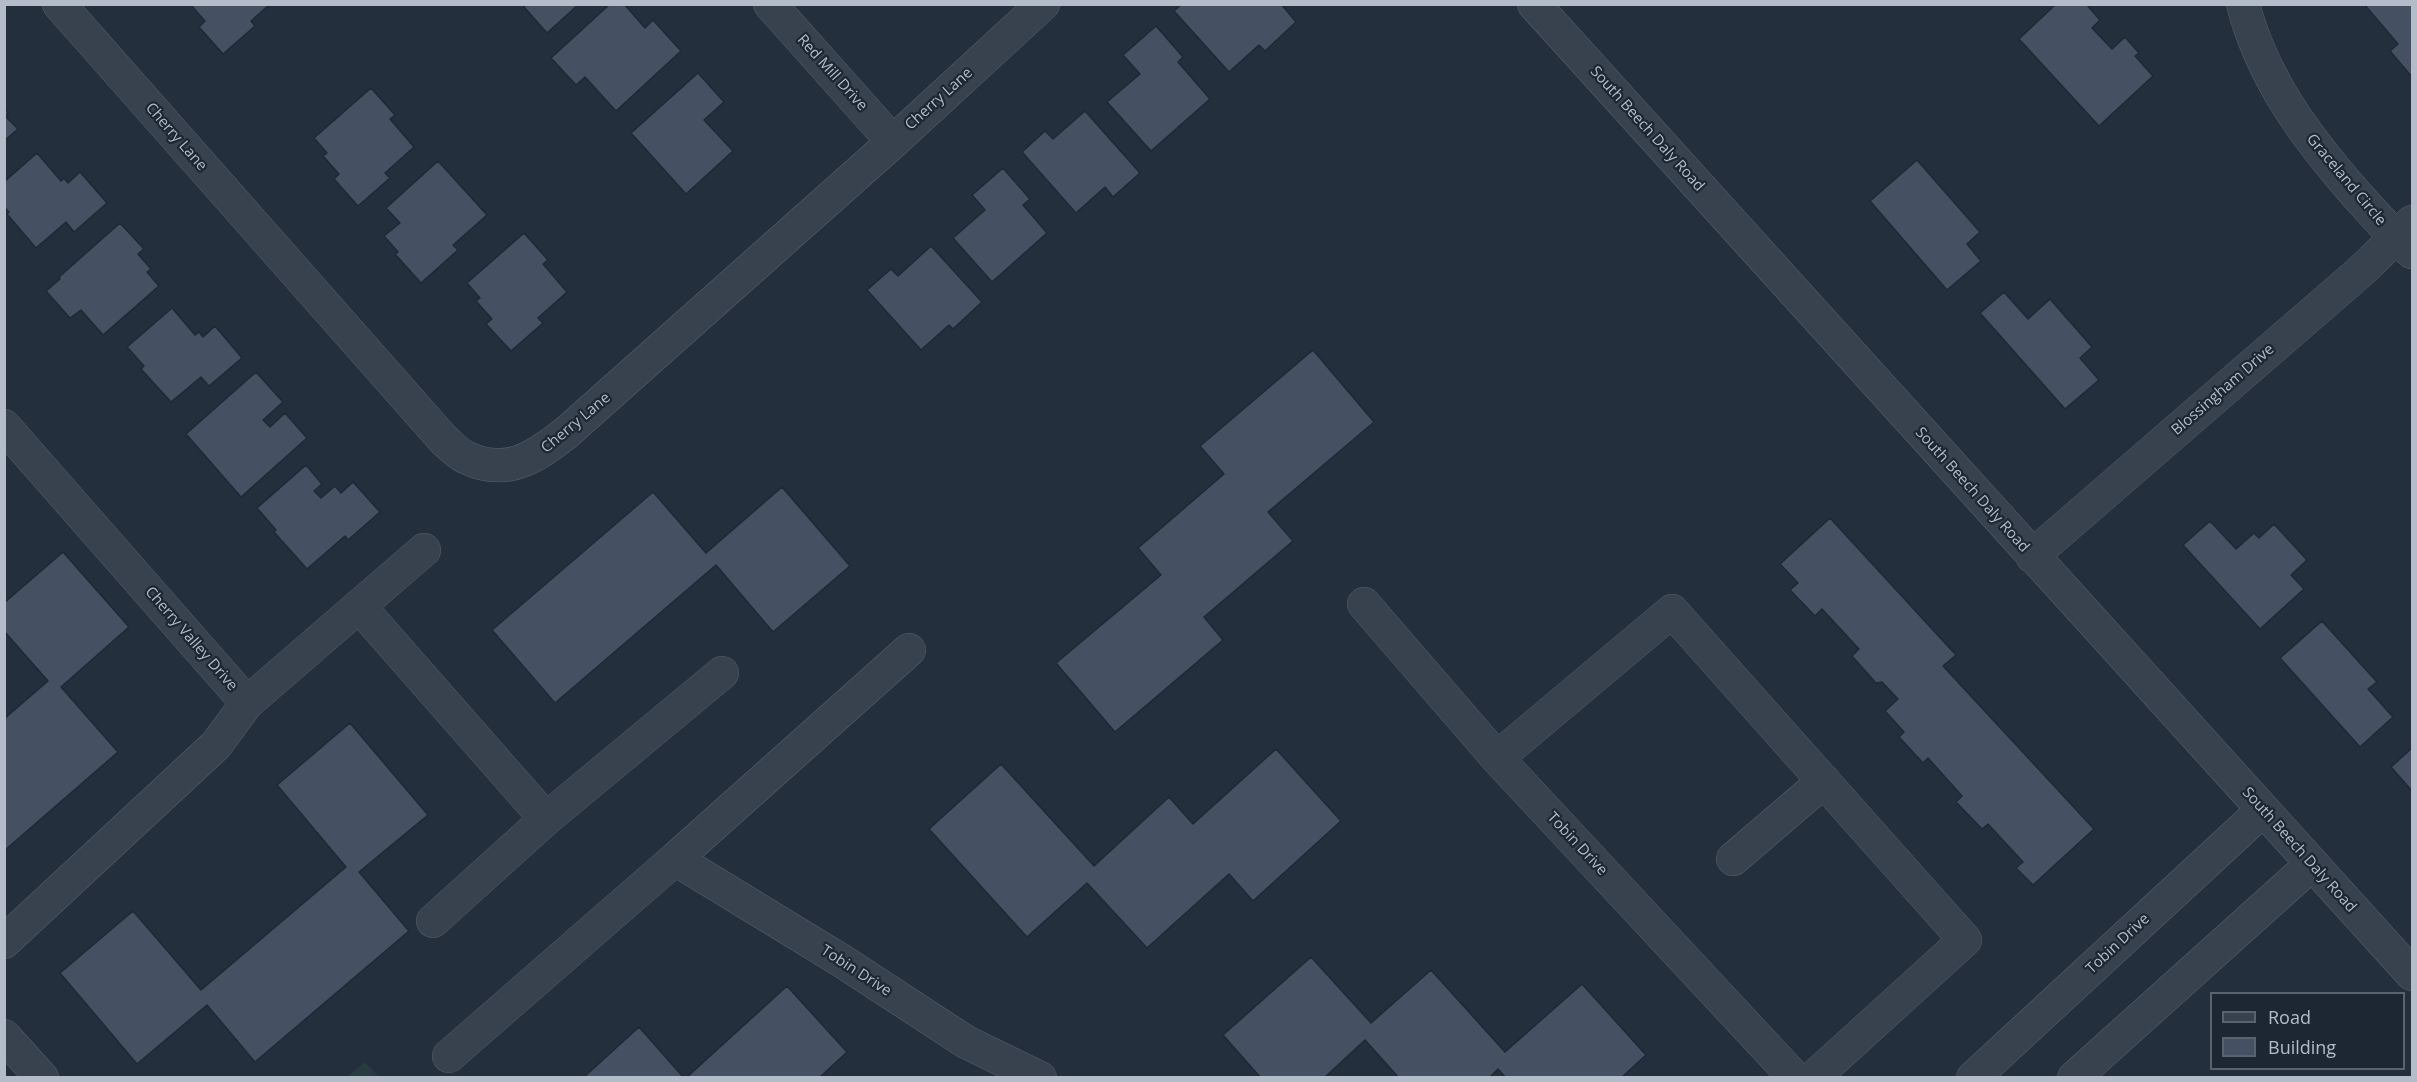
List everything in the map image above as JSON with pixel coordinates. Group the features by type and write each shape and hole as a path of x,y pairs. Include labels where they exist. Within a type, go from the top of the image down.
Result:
{"street":[{"name":"Cherry Lane","path":"59,4 443,439 464,457 494,466 522,462 538,455 566,433 893,142 1043,4"},
{"name":"Red Mill Drive","path":"770,4 893,142"},
{"name":"South Beech Daly Road","path":"1534,4 2412,974"},
{"name":"Graceland Circle","path":"2243,4 2261,56 2279,93 2317,150 2407,237"},
{"name":"Blossingham Drive","path":"2032,556 2361,271 2407,237"},
{"name":"Cherry Valley Drive","path":"4,426 247,703 216,745 4,942"},
{"path":"247,703 424,550"},
{"name":"Tobin Drive","path":"1364,604 1497,758 1795,1077"},
{"path":"359,606 546,819"},
{"path":"1497,758 1672,611 1965,940 1813,1077"},
{"path":"449,1056 675,859 909,650"},
{"path":"433,921 546,819 722,673"},
{"path":"1733,859 1824,781"},
{"name":"Tobin Drive","path":"1973,1077 2263,810"},
{"name":"Tobin Drive","path":"675,859 842,961 966,1042 1040,1077"},
{"path":"2074,1077 2312,864"},
{"path":"4,1036 42,1077"}],"green space":[{"path":"365,1062 379,1077 347,1077"}],"building":[{"path":"190,4 270,4 251,21 255,26 223,54 199,27 205,21"},
{"path":"527,4 579,4 547,33 524,7"},
{"path":"610,4 624,4 645,28 653,20 681,51 616,111 585,77 576,85 551,58"},
{"path":"1182,4 1281,4 1296,22 1265,51 1259,45 1229,72 1174,11"},
{"path":"2056,4 2086,4 2100,20 2092,28 2112,49 2125,37 2139,53 2135,56 2153,76 2099,126 2019,39"},
{"path":"2364,4 2412,4 2412,77 2390,51 2398,44"},
{"path":"1156,26 1183,57 1178,62 1210,99 1151,151 1107,102 1140,74 1123,55"},
{"path":"698,73 724,102 704,120 733,151 686,194 631,133"},
{"path":"371,88 395,115 390,119 414,147 385,173 390,178 358,206 334,179 339,174 323,156 327,153 314,138"},
{"path":"4,108 8,113 5,116 18,129 4,141"},
{"path":"1085,111 1140,173 1113,197 1105,187 1076,213 1022,152 1045,131 1053,139"},
{"path":"37,153 61,181 64,178 68,183 80,172 107,203 74,232 66,222 36,248 7,214 9,212 4,207 4,182"},
{"path":"1917,160 1980,232 1967,244 1981,261 1947,290 1870,201"},
{"path":"438,161 487,215 453,245 458,250 421,283 395,254 398,252 384,236 400,223 386,208"},
{"path":"1003,168 1030,199 1023,205 1047,233 992,282 953,238 985,210 972,195"},
{"path":"120,223 144,249 138,254 151,269 147,272 159,286 103,335 81,310 70,318 46,291"},
{"path":"524,233 548,260 543,264 567,292 538,318 543,323 511,351 486,324 492,319 476,301 480,298 467,283"},
{"path":"931,246 982,302 953,329 949,325 921,350 867,290 891,269 898,276"},
{"path":"2004,292 2028,319 2050,299 2092,347 2080,358 2099,380 2065,409 1980,313"},
{"path":"172,308 195,335 199,332 203,337 215,326 242,358 209,386 201,377 171,402 141,369 144,366 127,347"},
{"path":"1313,350 1374,422 1268,512 1293,541 1204,617 1223,640 1115,732 1056,663 1161,575 1138,548 1224,474 1200,446"},
{"path":"256,372 283,402 263,420 270,427 285,413 307,438 241,497 186,434"},
{"path":"306,465 322,484 314,491 321,498 335,486 341,493 353,482 380,512 348,540 345,536 307,569 274,532 276,530 257,508"},
{"path":"782,487 850,566 773,632 716,565 555,703 492,630 653,492 706,553"},
{"path":"1830,518 1956,655 1943,666 2094,829 2033,885 2016,868 2023,862 1988,824 1982,829 1956,802 1962,796 1928,758 1923,763 1899,737 1904,732 1885,711 1898,699 1882,682 1876,683 1852,656 1859,649 1822,609 1815,616 1790,590 1798,583 1780,564"},
{"path":"2210,521 2236,549 2254,533 2259,538 2274,524 2307,560 2291,575 2304,589 2260,629 2183,545"},
{"path":"63,552 129,627 61,687 118,752 4,851 4,719 48,681 4,631 4,603"},
{"path":"2322,621 2377,682 2368,689 2393,717 2360,747 2280,658"},
{"path":"350,723 428,815 359,872 409,931 255,1062 207,1005 137,1064 60,973 133,911 201,990 346,867 277,785"},
{"path":"2412,748 2412,791 2391,767"},
{"path":"1276,749 1341,821 1253,901 1229,874 1147,948 1087,883 1027,937 929,829 1001,764 1094,866 1169,797 1193,824"},
{"path":"1311,957 1371,1023 1431,970 1505,1052 1582,984 1646,1055 1621,1078 1506,1078 1498,1069 1489,1078 1399,1078 1365,1040 1324,1078 1261,1078 1223,1035"},
{"path":"787,986 847,1052 819,1078 686,1078"},
{"path":"639,1027 684,1078 583,1078"}]}
